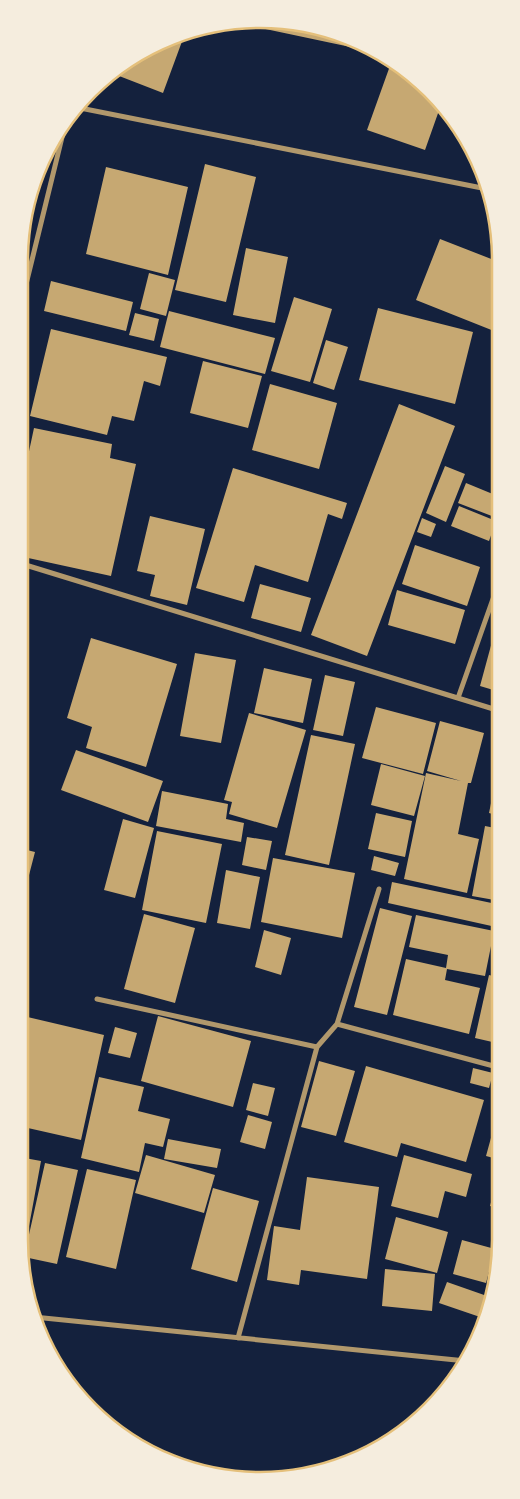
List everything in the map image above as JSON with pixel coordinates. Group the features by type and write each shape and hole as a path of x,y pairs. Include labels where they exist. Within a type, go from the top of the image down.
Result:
{"street":[{"path":"84,109 481,188"},
{"path":"28,276 61,140"},
{"path":"28,566 492,709"},
{"path":"458,698 492,602"},
{"path":"238,1338 317,1047 337,1024 379,889"},
{"path":"97,999 317,1047"},
{"path":"337,1024 492,1066"},
{"path":"42,1319 458,1360"}],"building":[{"path":"261,28 290,29 320,35 357,48"},
{"path":"182,41 163,93 118,76 157,51"},
{"path":"389,67 413,85 439,111 425,150 367,130"},
{"path":"205,164 256,177 226,302 175,290"},
{"path":"106,167 188,187 168,275 86,254"},
{"path":"440,239 492,259 492,330 416,300"},
{"path":"246,248 288,257 275,323 233,315"},
{"path":"149,273 175,280 166,316 140,309"},
{"path":"51,281 133,302 126,331 44,311"},
{"path":"294,297 332,309 310,382 271,371"},
{"path":"378,308 473,332 455,404 359,380"},
{"path":"169,311 275,338 265,374 160,347"},
{"path":"135,313 159,319 154,341 129,335"},
{"path":"51,329 167,357 160,386 144,381 134,421 112,416 107,435 30,416"},
{"path":"326,340 348,347 334,390 313,383"},
{"path":"203,361 262,376 248,428 190,413"},
{"path":"270,384 337,403 319,469 252,450"},
{"path":"399,404 455,426 367,656 311,635"},
{"path":"34,428 112,444 110,458 136,464 111,576 28,558 28,456"},
{"path":"445,466 465,474 446,522 426,513"},
{"path":"233,468 347,503 342,519 328,514 308,582 255,565 244,602 196,588"},
{"path":"466,483 492,494 492,516 458,503"},
{"path":"459,506 492,519 492,532 489,541 451,526"},
{"path":"150,516 205,529 187,605 150,596 155,575 137,571"},
{"path":"422,518 436,524 431,537 417,532"},
{"path":"415,545 480,567 467,606 402,584"},
{"path":"260,584 311,598 301,632 251,618"},
{"path":"397,590 465,610 455,644 388,625"},
{"path":"91,638 177,664 146,767 86,748 92,727 67,718"},
{"path":"492,642 492,690 480,686"},
{"path":"195,653 236,660 221,743 180,736"},
{"path":"264,668 312,679 303,723 254,713"},
{"path":"325,675 355,682 343,736 313,730"},
{"path":"376,707 436,723 423,774 362,758"},
{"path":"249,713 306,730 277,828 229,814 232,802 224,800"},
{"path":"440,721 484,733 471,783 468,783 458,834 479,839 467,893 404,879 426,773 461,781 427,771"},
{"path":"311,735 355,744 329,865 285,855"},
{"path":"76,750 163,781 148,822 61,790"},
{"path":"381,764 425,776 414,816 371,805"},
{"path":"162,791 228,804 226,819 244,823 241,842 156,826"},
{"path":"492,798 492,814 489,813"},
{"path":"376,813 412,821 405,857 368,849"},
{"path":"123,819 154,828 135,898 104,890"},
{"path":"485,826 492,827 492,900 472,896"},
{"path":"157,831 222,844 206,923 142,910"},
{"path":"247,837 272,841 266,870 242,865"},
{"path":"28,850 35,852 28,879"},
{"path":"374,856 399,863 395,876 371,870"},
{"path":"273,858 355,873 342,938 261,922"},
{"path":"226,870 260,877 250,929 217,923"},
{"path":"392,882 492,903 492,926 388,903"},
{"path":"380,908 412,916 387,1015 354,1007"},
{"path":"144,914 195,928 175,1003 124,989"},
{"path":"416,915 492,931 492,941 485,976 447,969 445,980 480,988 469,1034 393,1015 406,959 446,968 448,955 409,947"},
{"path":"264,930 291,938 281,975 255,967"},
{"path":"489,975 492,976 492,1042 475,1038"},
{"path":"158,1016 251,1041 233,1107 141,1081"},
{"path":"28,1017 104,1035 81,1140 28,1128"},
{"path":"115,1027 137,1033 130,1058 108,1053"},
{"path":"319,1061 355,1071 336,1136 301,1127"},
{"path":"366,1066 484,1100 466,1162 401,1143 397,1157 344,1142"},
{"path":"473,1068 492,1073 489,1088 470,1083"},
{"path":"99,1077 144,1087 138,1111 170,1119 163,1147 145,1143 139,1172 81,1158"},
{"path":"253,1083 275,1088 268,1116 246,1110"},
{"path":"248,1115 272,1122 265,1149 240,1142"},
{"path":"492,1134 492,1158 486,1156"},
{"path":"168,1139 221,1149 217,1168 164,1159"},
{"path":"146,1155 215,1175 204,1213 135,1193"},
{"path":"404,1155 472,1174 466,1197 445,1191 438,1218 391,1206"},
{"path":"28,1159 41,1161 28,1232"},
{"path":"45,1163 78,1170 57,1264 28,1258 28,1239"},
{"path":"87,1169 136,1180 116,1269 66,1257"},
{"path":"307,1177 379,1187 367,1279 301,1270 299,1285 267,1280 274,1226 300,1230"},
{"path":"213,1188 259,1201 237,1282 191,1269"},
{"path":"396,1217 448,1232 437,1273 385,1259"},
{"path":"462,1240 492,1248 491,1262 486,1283 453,1274"},
{"path":"385,1269 435,1274 432,1311 382,1306"},
{"path":"447,1282 486,1296 479,1317 439,1303"}]}
